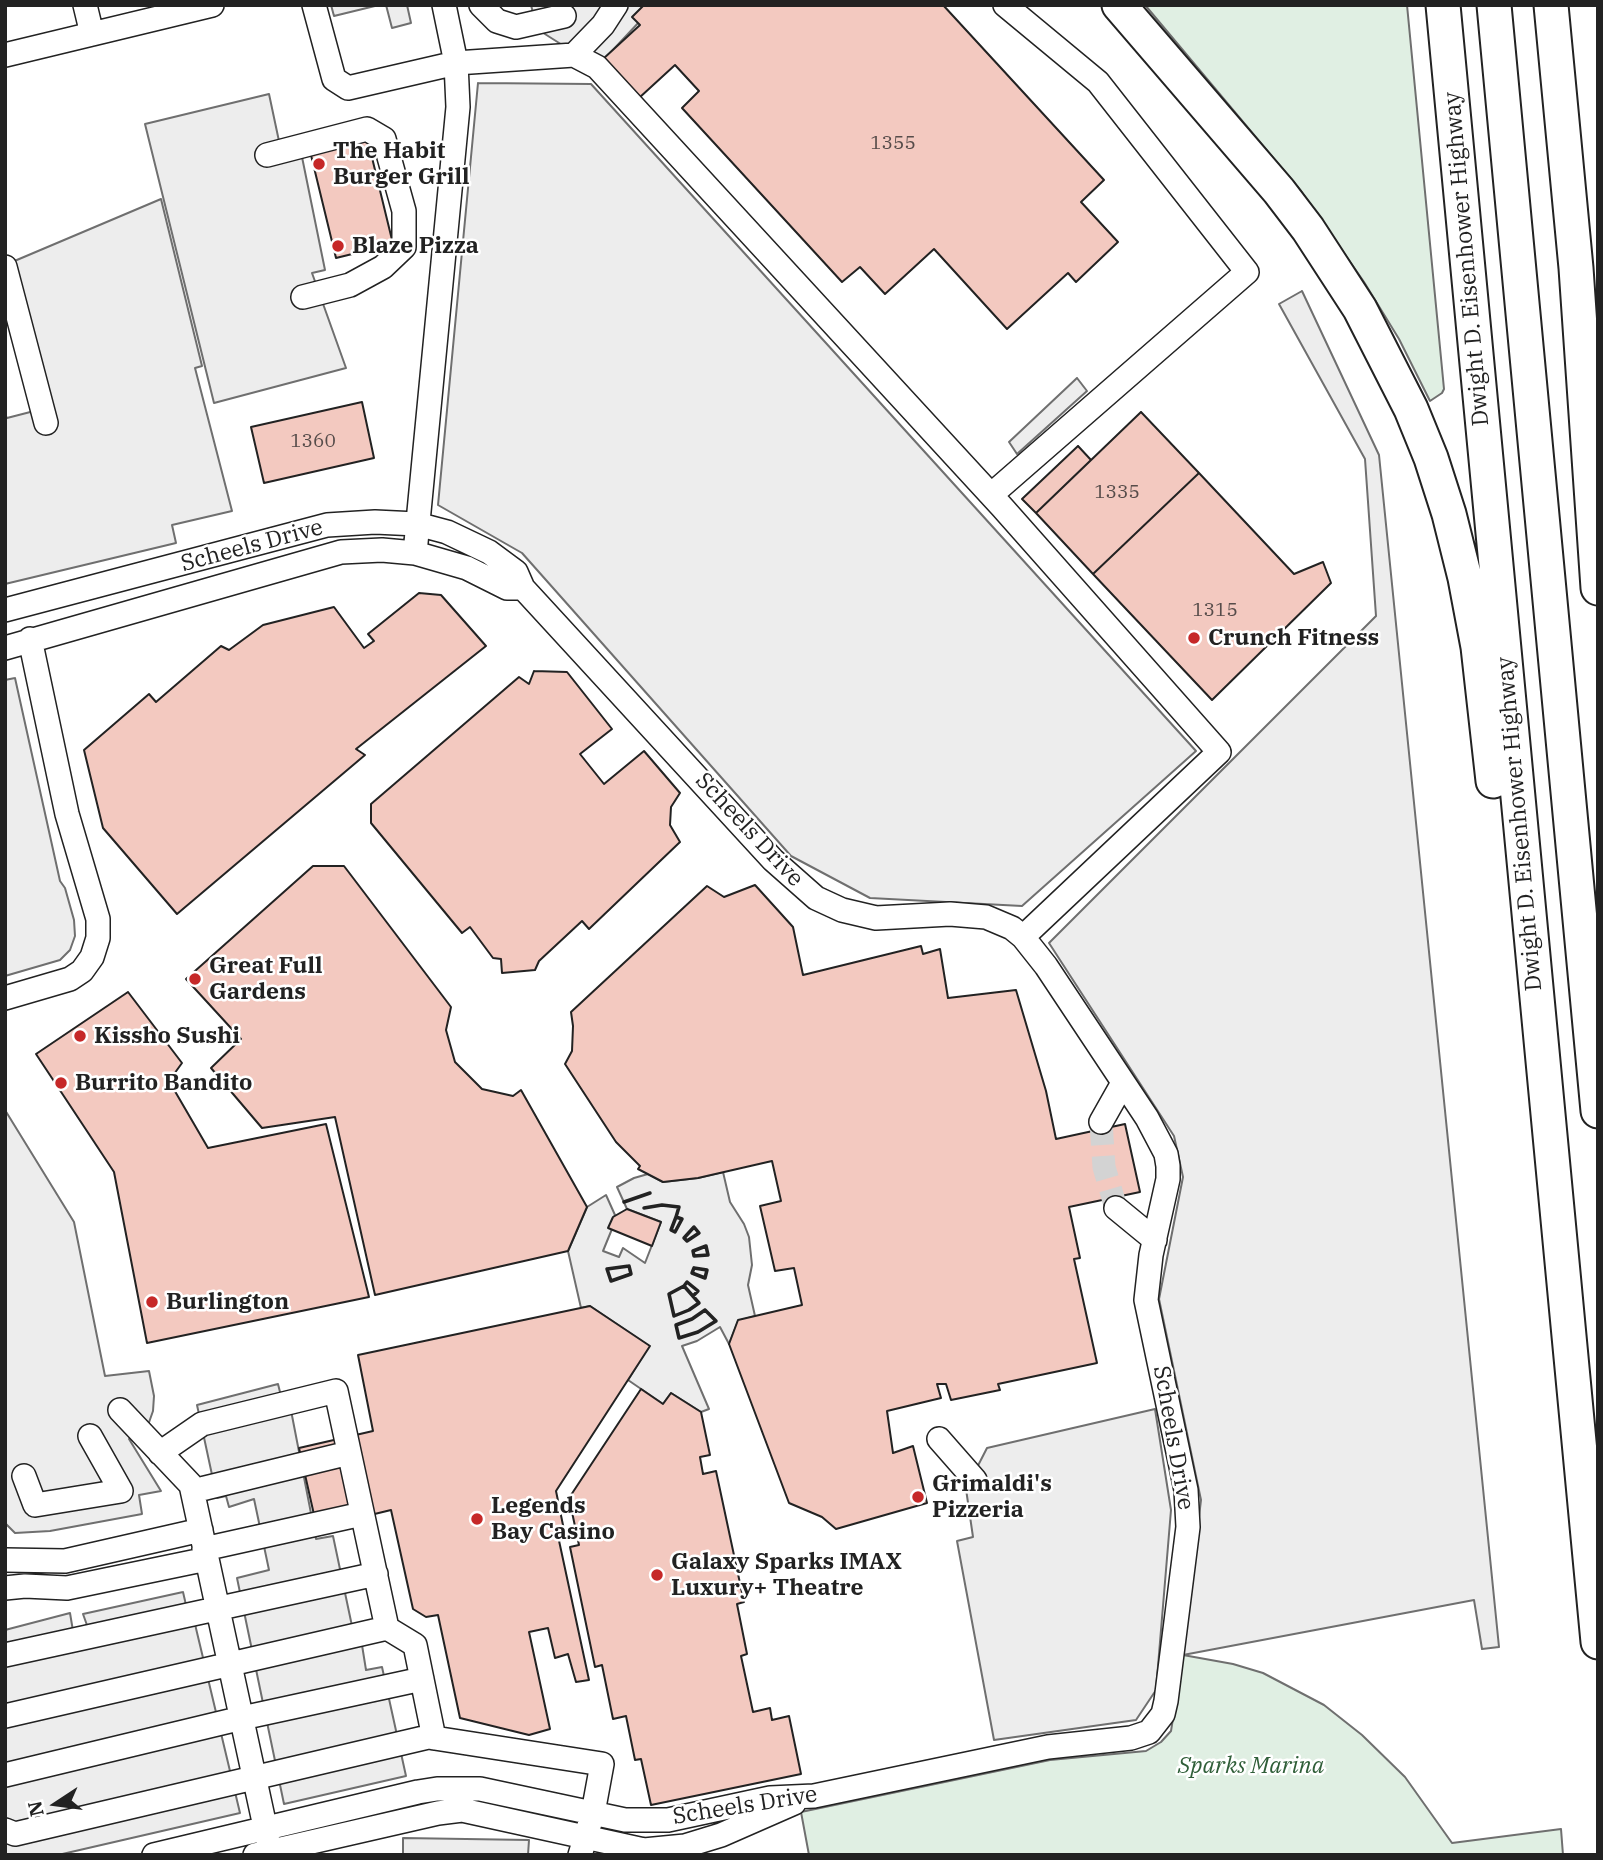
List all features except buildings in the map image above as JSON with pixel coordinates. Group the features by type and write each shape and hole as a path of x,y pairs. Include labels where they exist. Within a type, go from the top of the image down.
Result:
{"highway":[{"path":"1119,5 1279,191 1308,229 1360,309 1384,353 1431,458 1449,514 1478,646 1513,985 1549,1129"},
{"name":"Dwight D. Eisenhower Highway","path":"1443,5 1598,1642"},
{"path":"1494,5 1598,1111"},
{"path":"1551,5 1576,268 1598,588"}],"street":[{"path":"85,5 92,34"},
{"path":"314,5 334,79 348,88 456,63 574,55 597,67 991,495 1219,752 1023,937"},
{"path":"415,553 458,107 456,63 444,5"},
{"path":"481,5 497,21 516,27 564,16"},
{"path":"574,55 603,25 616,5"},
{"path":"991,495 1247,272 1098,82 1005,5"},
{"path":"5,55 200,7"},
{"path":"267,155 367,129 384,139 404,211 404,247 383,267 349,285 303,297"},
{"path":"5,267 46,423"},
{"name":"Scheels Drive","path":"5,610 327,525 375,522 417,524 447,532 489,552 516,572 523,588 773,860 816,898 851,913 877,918 950,914 986,917 1012,928 1023,937 1040,957 1147,1118 1166,1154 1168,1179 1146,1300 1188,1507 1186,1549 1166,1701 1157,1724 1141,1736 1036,1749 814,1796 770,1798 668,1820 625,1820 480,1789 418,1792 265,1848 154,1855"},
{"name":"Scheels Drive","path":"5,648 341,552 382,550 415,553 467,568 506,588 523,588"},
{"path":"5,998 70,979 82,971 92,957 98,938 98,919 67,814 30,639"},
{"path":"1101,1122 1123,1083"},
{"path":"1116,1208 1155,1240"},
{"path":"160,1452 202,1424 336,1391 387,1628"},
{"path":"120,1410 191,1485 255,1780 265,1848"},
{"path":"24,1476 35,1506 121,1492 90,1436"},
{"path":"939,1439 975,1480"},
{"path":"192,1491 349,1453"},
{"path":"5,1560 65,1561 204,1546 362,1514"},
{"path":"5,1588 67,1588 204,1546"},
{"path":"5,1655 376,1574"},
{"path":"5,1716 387,1628 415,1645 433,1738"},
{"path":"5,1775 242,1718 422,1679"},
{"path":"5,1830 15,1834 433,1738 602,1764 593,1814 583,1845"},
{"path":"205,1855 246,1846 265,1848 462,1810 583,1845 644,1850 685,1846 721,1835 814,1796"}],"green space":[{"path":"1145,5 1407,5 1444,389 1442,393 1430,401 1399,339 1364,282 1301,191"},
{"name":"Sparks Marina","path":"1183,1655 1233,1664 1263,1673 1324,1705 1362,1735 1405,1777 1452,1843 1561,1829 1563,1855 809,1855 801,1812 1050,1760 1146,1751 1161,1742 1171,1731"}],"shaded area":[{"path":"331,5 379,5 334,16"},
{"path":"386,5 407,5 411,23 392,28"},
{"path":"531,5 655,5 597,67 537,29"},
{"path":"478,83 591,84 1196,751 1022,906 870,898 791,856 522,553 438,505"},
{"path":"269,94 283,160 302,157 325,270 312,273 346,368 214,403 145,124"},
{"path":"161,199 202,366 195,368 232,511 172,525 176,543 5,584 5,415 7,418 42,409 5,265"},
{"path":"1302,291 1379,455 1499,1647 1482,1649 1474,1600 1183,1655 1201,1500 1159,1299 1183,1177 1174,1136 1049,943 1376,616 1365,459 1279,304"},
{"path":"1077,378 1087,391 1017,454 1009,442"},
{"path":"15,678 60,881 65,888 74,920 75,936 70,950 60,960 5,976 5,680"},
{"path":"5,1110 74,1222 105,1376 149,1371 154,1396 153,1411 147,1428 129,1439 161,1491 139,1495 142,1514 50,1531 15,1533 5,1523"},
{"path":"723,1172 730,1202 749,1237 752,1265 748,1285 755,1316 738,1321 729,1344 720,1327 697,1341 682,1346 709,1409 701,1412 671,1393 663,1404 628,1380 649,1346 590,1306 581,1308 568,1251 587,1207 606,1195 615,1215 603,1251 619,1257 623,1248 645,1263 661,1222 627,1209 617,1187 648,1174 663,1182"},
{"path":"278,1384 281,1396 288,1395 316,1539 333,1536 352,1626 362,1645 366,1670 382,1667 406,1776 284,1804 237,1578 269,1570 254,1499 229,1507 226,1496 217,1498 197,1405"},
{"path":"1155,1409 1171,1510 1156,1690 1136,1720 994,1740 957,1541 973,1537 966,1489 987,1448"},
{"path":"183,1592 194,1620 240,1813 58,1855 5,1855 5,1630 70,1613 73,1631 88,1628 83,1614"},
{"path":"403,1838 529,1840 528,1855 403,1855"}],"tunnel":[{"path":"1101,1122 1104,1167 1116,1208"}],"wall":[{"path":"624,1202 650,1193"},
{"path":"644,1208 662,1205 679,1207 676,1217"},
{"path":"676,1217 682,1219 675,1232 671,1230 676,1217"},
{"path":"694,1227 699,1233 687,1241 684,1238 694,1227"},
{"path":"706,1246 708,1255 694,1256 693,1251 706,1246"},
{"path":"629,1266 631,1274 611,1281 607,1269 629,1266"},
{"path":"694,1268 707,1270 705,1278 692,1273 694,1268"},
{"path":"684,1286 669,1294 674,1316 699,1303 684,1286 687,1282 698,1291 693,1296"},
{"path":"705,1310 716,1321 698,1332 679,1338 676,1325 705,1310"}],"place":[{"name":"The Habit Burger Grill","path":"319,164"},
{"name":"Blaze Pizza","path":"338,246"},
{"name":"Crunch Fitness","path":"1194,638"},
{"name":"Great Full Gardens","path":"195,979"},
{"name":"Kissho Sushi","path":"80,1036"},
{"name":"Burrito Bandito","path":"61,1083"},
{"name":"Burlington","path":"152,1302"},
{"name":"Grimaldi's Pizzeria","path":"918,1497"},
{"name":"Legends Bay Casino","path":"477,1519"},
{"name":"Galaxy Sparks IMAX Luxury+ Theatre","path":"657,1575"}]}
